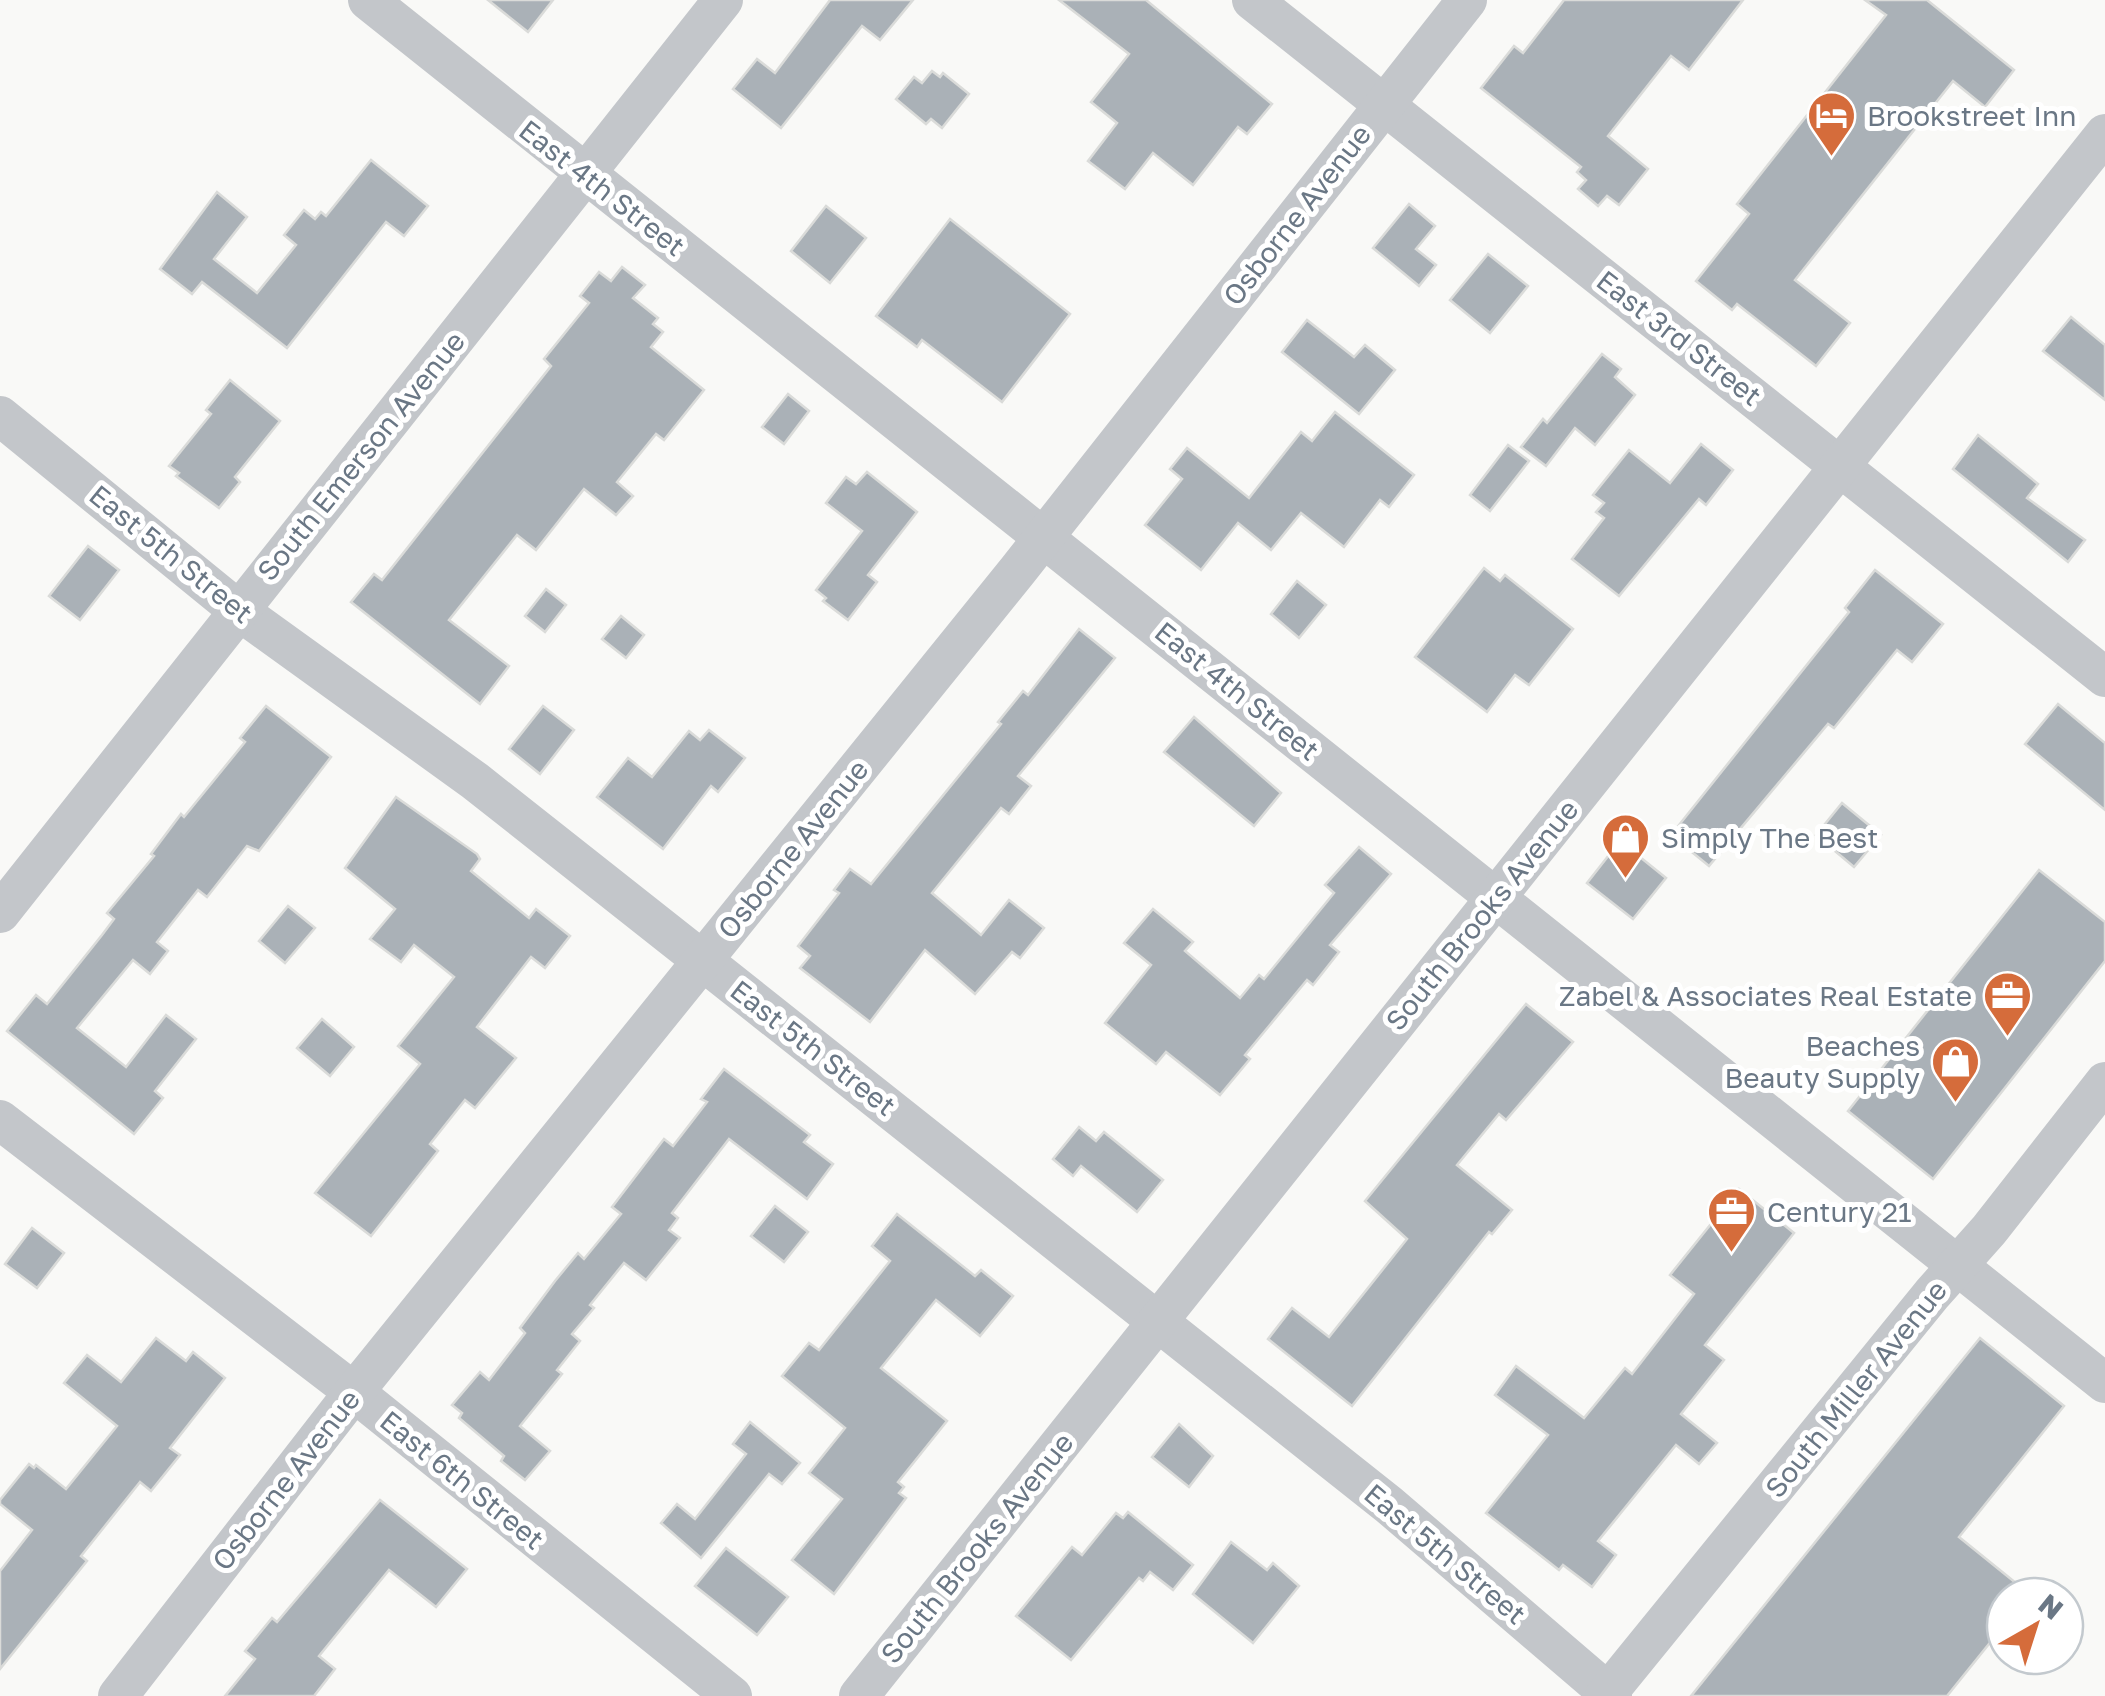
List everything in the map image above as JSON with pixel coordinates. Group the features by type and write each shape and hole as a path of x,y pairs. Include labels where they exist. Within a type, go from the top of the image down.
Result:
{"street":[{"name":"East 4th Street","path":"368,0 2105,1383"},
{"name":"South Emerson Avenue","path":"0,913 723,0"},
{"name":"East 3rd Street","path":"1252,0 2105,677"},
{"name":"Osborne Avenue","path":"118,1696 354,1392 1044,536 1466,0"},
{"name":"South Brooks Avenue","path":"860,1696 2105,134"},
{"name":"East 5th Street","path":"0,416 238,610 476,781 1389,1505 1608,1695"},
{"name":"South Miller Avenue","path":"1608,1695 2105,1082"},
{"name":"East 6th Street","path":"0,1120 354,1392 732,1696"}],"building":[{"path":"488,0 553,0 528,32"},
{"path":"830,0 913,0 880,40 862,26 781,128 733,89 757,59 775,73"},
{"path":"1059,0 1146,0 1272,104 1247,134 1238,127 1193,185 1153,153 1125,189 1088,161 1117,123 1091,102 1129,54"},
{"path":"1564,0 1743,0 1689,70 1671,56 1608,136 1648,169 1619,205 1607,196 1598,206 1578,189 1586,180 1577,172 1581,167 1481,88 1514,46 1523,53"},
{"path":"1865,0 1927,0 2014,70 1985,107 1953,81 1795,280 1850,323 1816,366 1737,304 1732,310 1696,281 1749,214 1737,204 1886,15"},
{"path":"932,71 940,77 943,73 969,94 942,128 931,119 926,124 896,99 914,77 922,83"},
{"path":"371,160 428,206 404,236 386,222 287,348 202,282 192,294 160,269 217,192 247,217 214,259 257,293 296,245 284,235 304,210 315,219 321,212 326,216"},
{"path":"1409,204 1435,226 1416,249 1436,265 1419,286 1373,248"},
{"path":"826,206 866,238 830,283 791,251"},
{"path":"950,219 1070,314 1002,402 922,340 917,347 876,316"},
{"path":"1488,254 1528,286 1490,333 1450,300"},
{"path":"622,267 645,285 633,298 658,318 653,324 663,332 651,347 704,390 664,440 656,434 617,482 633,496 616,515 584,489 536,550 517,535 449,620 509,666 480,704 351,602 374,574 382,580 551,366 544,359 589,303 580,296 599,272 611,281"},
{"path":"2071,317 2105,345 2105,400 2043,351"},
{"path":"1307,320 1354,357 1365,345 1395,370 1359,414 1282,352"},
{"path":"1602,354 1621,369 1615,377 1635,395 1595,445 1575,428 1546,466 1521,447 1543,419 1547,423"},
{"path":"230,380 280,421 235,477 240,482 219,508 176,476 179,473 169,466 211,414 206,410"},
{"path":"788,394 809,411 784,444 762,427"},
{"path":"1335,412 1414,475 1389,507 1380,500 1344,547 1301,513 1271,550 1238,523 1201,570 1145,525 1182,479 1170,469 1187,448 1249,498 1301,432 1312,441"},
{"path":"1978,435 2038,484 2027,498 2085,540 2068,562 1953,469"},
{"path":"1701,444 1733,470 1706,505 1699,499 1619,596 1572,559 1604,518 1596,512 1604,503 1593,495 1629,450 1670,483"},
{"path":"1508,445 1529,461 1490,511 1470,495"},
{"path":"867,472 917,512 868,575 877,582 848,620 823,601 826,598 816,590 862,531 826,503 846,477 856,484"},
{"path":"88,546 119,570 80,620 49,596"},
{"path":"1484,568 1500,581 1505,575 1573,629 1529,685 1515,675 1487,712 1415,657"},
{"path":"1875,570 1943,624 1912,662 1897,650 1834,728 1828,724 1709,866 1671,835 1849,612 1845,608"},
{"path":"1297,581 1326,605 1299,638 1271,614"},
{"path":"546,589 566,605 545,632 525,616"},
{"path":"621,616 644,635 626,658 602,639"},
{"path":"1079,629 1115,658 1018,776 1031,786 1009,814 1001,808 932,893 981,935 1009,900 1044,928 1020,958 1012,952 975,994 925,950 870,1022 800,968 810,956 798,946 839,893 834,890 850,869 871,884 1001,724 998,722 1023,691 1028,695"},
{"path":"2058,704 2105,743 2105,810 2025,744"},
{"path":"266,706 331,757 259,851 247,846 207,897 198,890 157,942 168,951 150,974 133,960 77,1028 126,1067 166,1015 196,1039 155,1091 163,1098 134,1134 7,1031 36,995 47,1004 102,935 114,919 107,913 154,856 151,854 181,814 184,817 245,742 240,738"},
{"path":"543,706 574,730 540,774 509,749"},
{"path":"1194,717 1281,793 1254,826 1164,752"},
{"path":"709,730 745,758 718,792 711,786 663,849 597,797 628,758 652,777 689,731 700,740"},
{"path":"396,797 477,854 480,859 471,871 529,918 536,909 570,936 545,968 531,957 477,1027 516,1058 475,1108 465,1100 430,1144 438,1151 371,1236 315,1193 420,1064 398,1046 454,977 414,945 401,962 370,939 395,909 345,868"},
{"path":"1842,803 1881,835 1854,867 1816,835"},
{"name":"Simply The Best","path":"1620,841 1666,878 1633,919 1587,883"},
{"path":"1359,847 1391,874 1330,945 1339,952 1313,985 1307,980 1245,1055 1250,1059 1220,1095 1166,1052 1156,1064 1105,1023 1151,965 1124,943 1153,909 1193,942 1185,951 1240,998 1259,975 1264,979 1334,893 1325,885"},
{"path":"2039,870 2105,922 2105,961 1933,1179 1848,1111"},
{"path":"288,906 315,928 285,963 259,941"},
{"path":"1526,1004 1573,1042 1506,1120 1499,1114 1457,1165 1512,1210 1492,1234 1489,1232 1352,1406 1268,1339 1292,1308 1329,1337 1407,1239 1365,1201"},
{"path":"322,1019 354,1047 330,1076 297,1048"},
{"path":"724,1069 810,1135 804,1142 833,1164 807,1199 729,1139 672,1213 678,1218 669,1230 680,1238 646,1280 624,1263 572,1334 580,1341 557,1370 562,1374 520,1426 550,1451 525,1480 501,1461 504,1456 459,1418 462,1413 452,1405 480,1372 489,1380 525,1333 520,1328 555,1281 578,1253 584,1259 621,1214 612,1207 664,1139 673,1146 707,1102 701,1099"},
{"path":"1079,1127 1096,1141 1104,1132 1163,1180 1137,1212 1081,1166 1073,1176 1053,1159"},
{"path":"1739,1189 1794,1233 1705,1345 1724,1360 1681,1414 1717,1443 1699,1464 1676,1445 1598,1541 1616,1555 1592,1587 1563,1565 1559,1570 1486,1513 1548,1435 1495,1395 1516,1366 1584,1418 1625,1368 1632,1374 1694,1294 1670,1275"},
{"path":"775,1206 808,1232 784,1262 751,1236"},
{"path":"897,1214 975,1276 981,1270 1013,1296 980,1336 936,1300 881,1368 947,1421 898,1482 904,1487 899,1493 906,1498 834,1594 792,1560 842,1499 809,1473 845,1428 782,1376 809,1343 819,1350 890,1261 872,1246"},
{"path":"32,1228 64,1253 37,1288 5,1264"},
{"path":"156,1338 186,1361 193,1352 225,1378 170,1448 180,1455 151,1491 140,1482 81,1556 87,1561 0,1669 0,1571 32,1530 0,1500 29,1464 34,1468 36,1465 66,1489 117,1426 64,1383 87,1355 121,1382"},
{"path":"1980,1338 2064,1406 1959,1537 2007,1576 1985,1576 1985,1649 1947,1696 1691,1696"},
{"path":"750,1422 800,1463 782,1484 769,1474 701,1558 661,1523 677,1504 695,1519 746,1454 733,1444"},
{"path":"1179,1424 1213,1456 1189,1487 1152,1457"},
{"path":"380,1500 467,1569 436,1607 389,1570 319,1656 335,1669 314,1696 225,1696 255,1659 245,1651 272,1618 277,1622"},
{"path":"1128,1512 1193,1565 1173,1590 1150,1572 1143,1581 1139,1578 1071,1660 1016,1616 1072,1547 1082,1555 1116,1513 1123,1518"},
{"path":"1231,1542 1267,1570 1273,1563 1299,1586 1253,1643 1193,1594"},
{"path":"726,1548 788,1597 757,1635 695,1586"}],"place":[{"name":"Brookstreet Inn","path":"1832,158"},
{"name":"Simply The Best","path":"1626,880"},
{"name":"Zabel & Associates Real Estate","path":"2007,1038"},
{"name":"Beaches Beauty Supply","path":"1955,1104"},
{"name":"Century 21","path":"1732,1254"}]}
